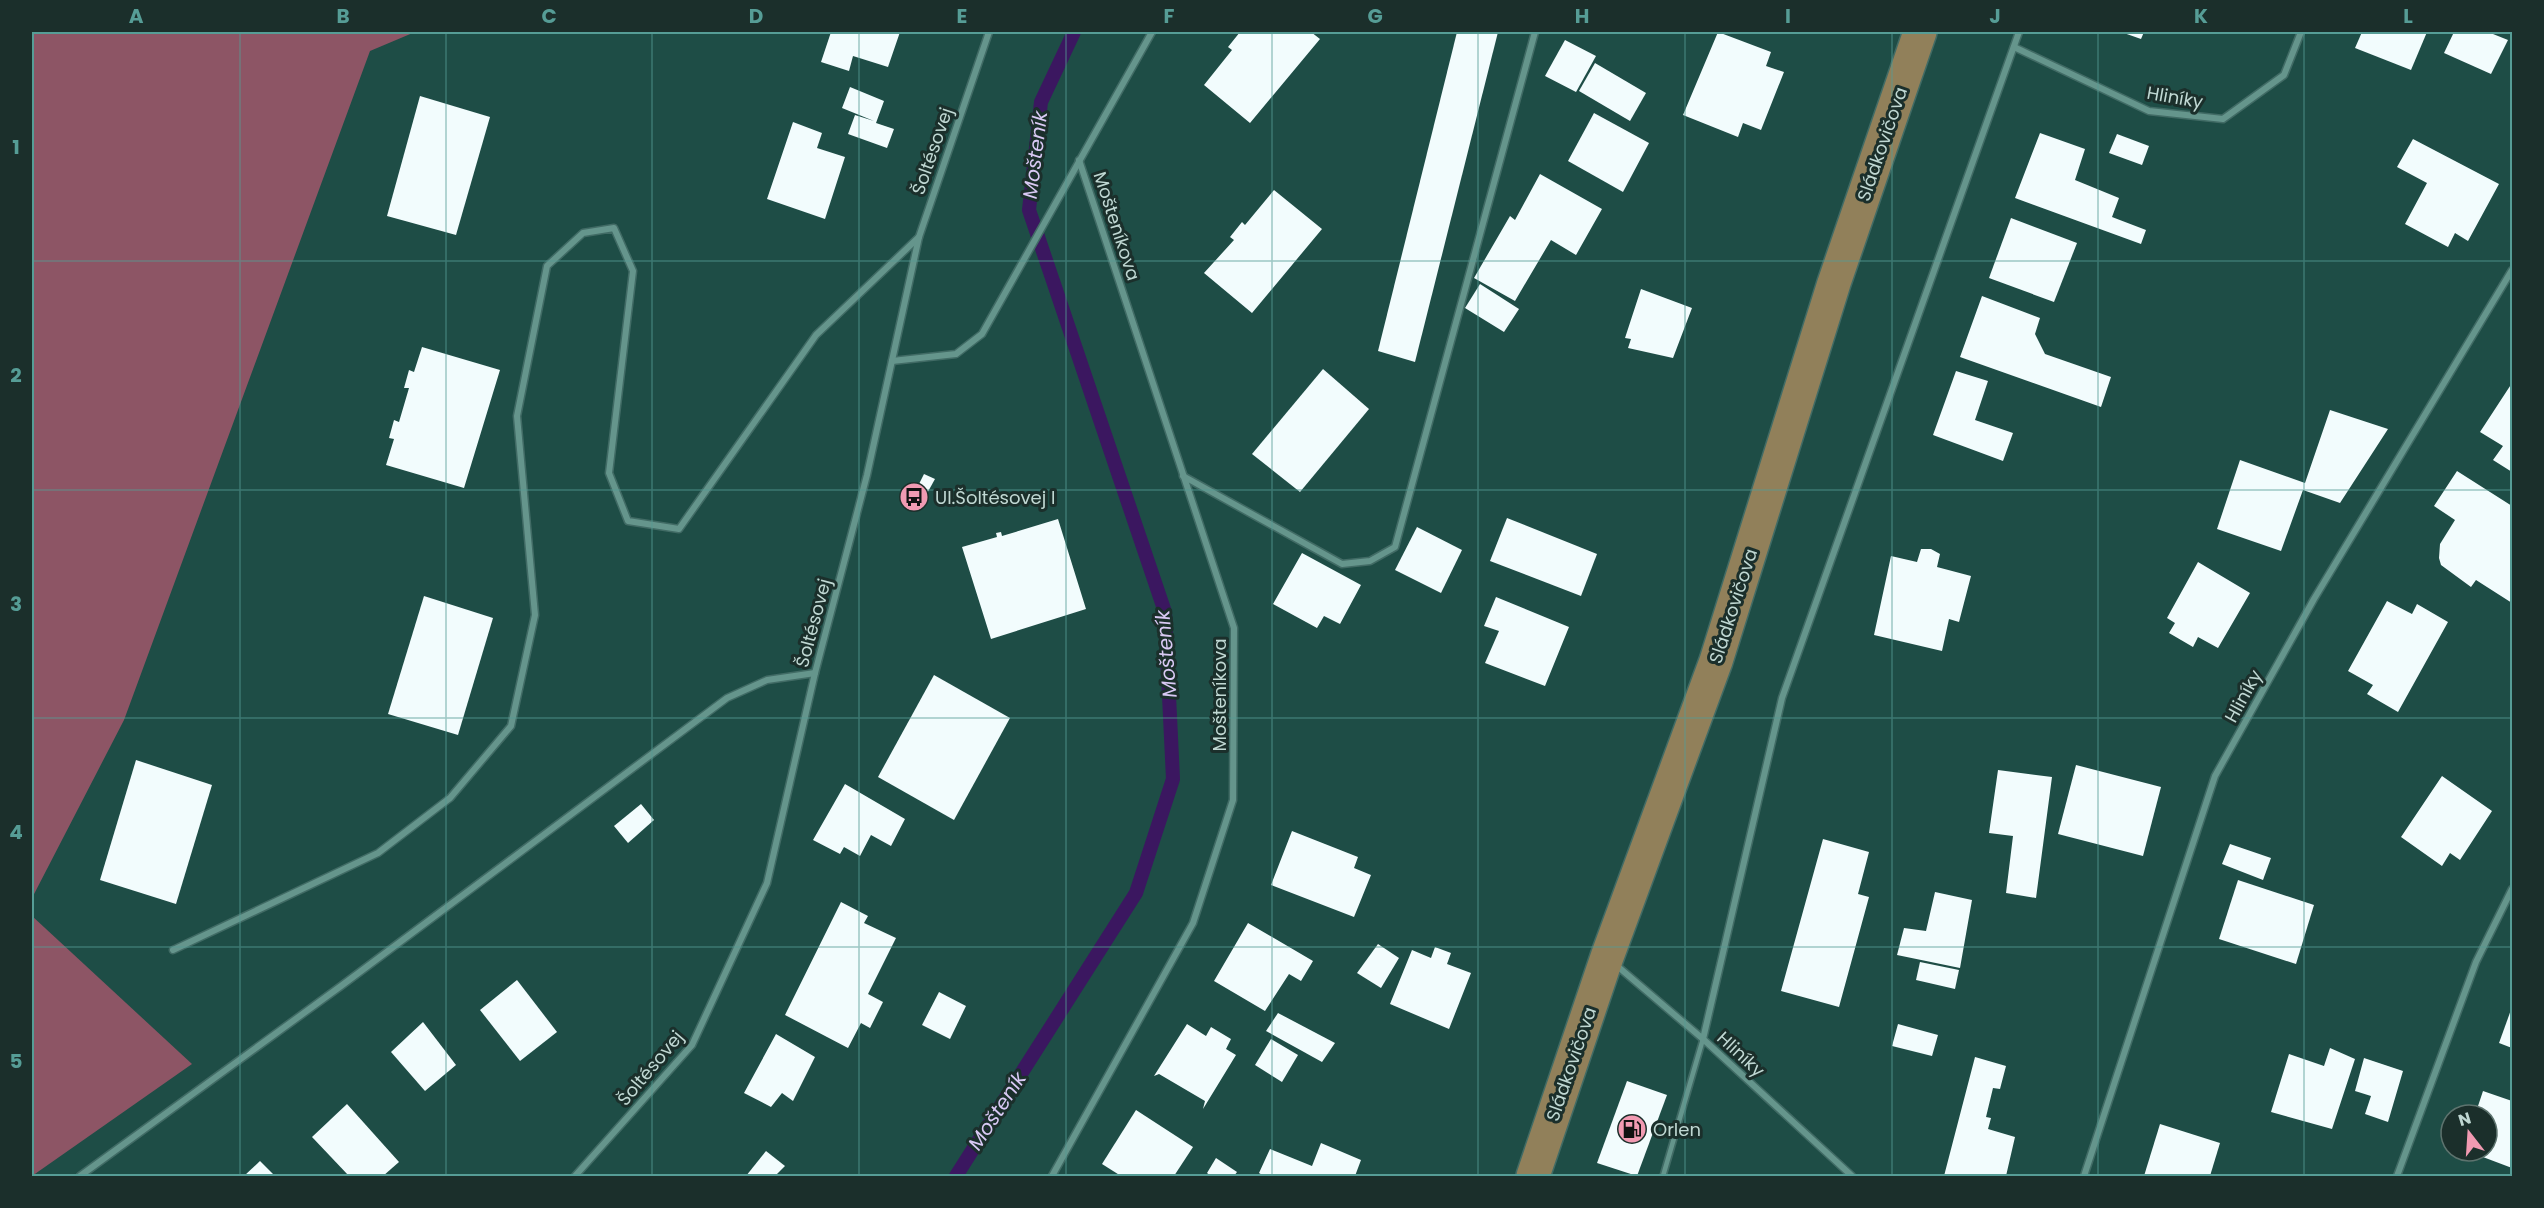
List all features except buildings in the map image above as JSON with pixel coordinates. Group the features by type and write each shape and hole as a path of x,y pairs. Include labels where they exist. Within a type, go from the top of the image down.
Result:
{"main road":[{"name":"Sládkovičova","path":"1533,1176 1607,957 1716,661 1834,284 1920,32"}],"street":[{"name":"Šoltésovej","path":"575,1176 692,1045 767,883 815,673 867,475 919,237 988,32"},
{"name":"Mošteníkova","path":"892,361 956,354 982,334 1152,32"},
{"path":"1183,476 1342,564 1370,561 1395,547 1535,32"},
{"path":"1703,1039 1782,698 2019,32"},
{"name":"Hliníky","path":"2013,47 2149,111 2223,119 2283,75 2301,32"},
{"name":"Mošteníkova","path":"1052,1176 1193,922 1233,800 1234,628 1079,160"},
{"path":"173,950 378,853 450,798 511,726 535,615 517,416 546,266 583,233 615,228 633,271 609,473 628,521 679,529 816,335 919,237"},
{"name":"Hliníky","path":"2084,1176 2215,776 2314,599 2512,270"},
{"path":"80,1176 341,986 727,698 767,680 815,673"},
{"path":"2397,1176 2476,962 2512,889"},
{"name":"Hliníky","path":"1607,957 1703,1039 1852,1176"}],"lane":[{"path":"1663,1176 1703,1039"}],"shaded area":[{"path":"32,32 415,32 370,51 124,720 32,898"},
{"path":"32,916 192,1064 32,1176"}],"waterway":[{"name":"Mošteník","path":"956,1176 1136,893 1173,779 1165,612 1029,210 1041,102 1074,32"}],"place":[{"name":"Ul.Šoltésovej I","path":"914,497"},
{"name":"Orlen","path":"1632,1129"}]}
